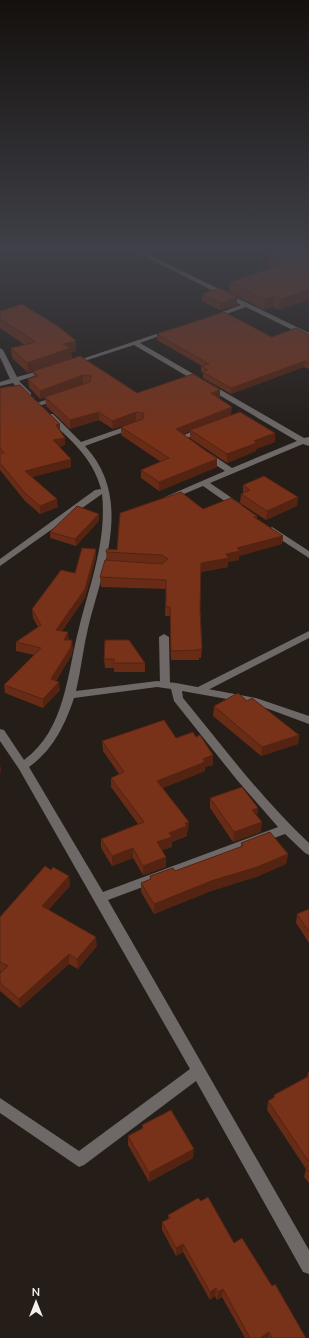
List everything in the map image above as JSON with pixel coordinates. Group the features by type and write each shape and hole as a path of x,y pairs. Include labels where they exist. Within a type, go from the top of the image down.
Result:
{"street":[{"path":"202,320 219,314"},
{"path":"266,314 309,336"},
{"path":"67,364 180,328"},
{"path":"135,343 307,442"},
{"path":"0,350 15,381 80,445 96,463 106,491 112,518 104,564 83,629 70,695 48,743 34,759 23,766"},
{"path":"0,384 15,381 52,369"},
{"path":"38,404 66,394"},
{"path":"237,416 251,410"},
{"path":"80,445 140,424"},
{"path":"209,427 182,438 232,472"},
{"path":"162,500 307,442"},
{"path":"204,483 243,510"},
{"path":"0,563 98,492 106,491"},
{"path":"263,524 309,555"},
{"path":"200,690 309,634"},
{"path":"164,637 164,685"},
{"path":"70,695 158,684 248,698 280,707 309,720"},
{"path":"176,686 178,699 253,792 286,829 309,850"},
{"path":"0,733 23,766 100,898 309,1266"},
{"path":"100,898 286,829"},
{"path":"0,1105 79,1160 199,1071"}],"building":[{"path":"0,314 39,314 59,327 76,341 63,344 71,348 27,363 11,348 36,342 0,319"},
{"path":"217,314 229,314 272,337 296,328 309,335 309,363 305,361 231,388 203,372 208,370 201,366 209,364 157,334"},
{"path":"80,356 137,393 193,374 220,390 211,393 232,407 176,429 217,459 159,482 141,470 169,458 121,427 143,419 144,413 136,412 112,421 99,412 70,420 45,397 90,382 91,376 83,375 40,391 28,379 38,376 33,371"},
{"path":"20,385 60,424 56,425 65,438 53,440 71,459 25,471 57,499 40,506 25,493 0,463 0,455 3,452 5,454 0,448 0,388"},
{"path":"240,412 275,433 254,441 257,443 227,454 190,430"},
{"path":"264,476 298,497 267,511 241,494 250,490 243,485"},
{"path":"181,492 203,509 231,498 257,516 254,517 283,536 237,548 240,551 226,554 229,558 201,563 200,609 202,649 171,651 170,607 166,607 166,580 100,577 105,560 162,564 168,559 162,555 106,552 107,549 117,550 120,513"},
{"path":"77,506 99,514 75,539 50,532"},
{"path":"82,548 96,549 85,589 56,630 68,632 64,640 72,640 71,647 51,679 59,682 43,699 4,685 41,648 16,642 41,625 32,609 61,570 75,573"},
{"path":"105,640 129,640 145,663 114,663 114,659 104,659"},
{"path":"238,693 247,701 252,698 299,735 262,747 214,706"},
{"path":"164,720 176,738 193,732 196,737 200,735 213,755 203,759 205,762 157,781 189,822 185,823 187,826 169,833 172,837 157,842 166,857 143,866 133,848 112,856 101,839 144,822 111,778 124,772 102,741"},
{"path":"242,787 258,808 252,810 262,822 234,832 210,798"},
{"path":"270,832 288,854 257,867 211,881 154,904 141,883 151,879 150,876 173,868 175,871 243,846 241,843"},
{"path":"45,866 51,870 53,867 69,876 42,906 96,937 77,959 69,954 19,999 0,983 0,973 8,966 0,962 0,917"},
{"path":"309,909 309,932 297,914"},
{"path":"309,1076 309,1162 268,1101 275,1097 274,1095"},
{"path":"171,1110 194,1149 149,1173 128,1136 143,1128 142,1125"},
{"path":"208,1197 234,1243 242,1238 272,1286 275,1284 306,1338 272,1338 269,1332 260,1338 250,1338 223,1289 218,1292 216,1288 210,1292 183,1244 176,1248 162,1222 170,1218 168,1215 198,1198 201,1201"}]}
